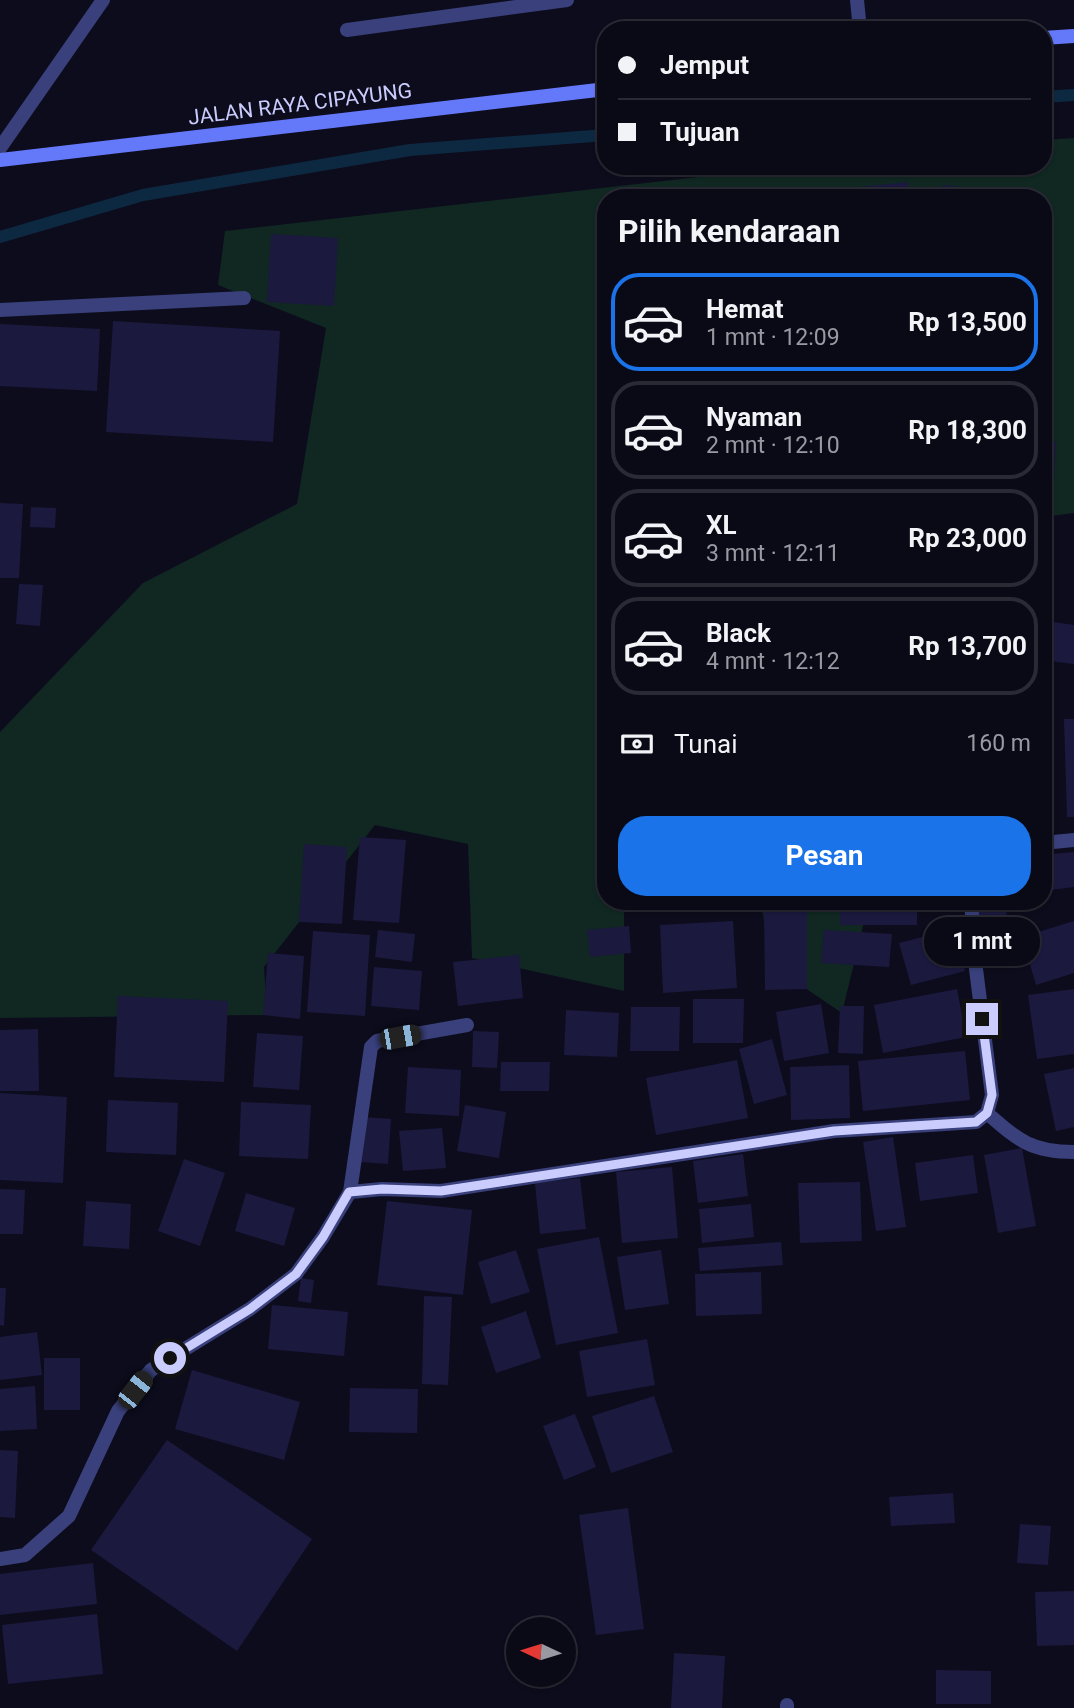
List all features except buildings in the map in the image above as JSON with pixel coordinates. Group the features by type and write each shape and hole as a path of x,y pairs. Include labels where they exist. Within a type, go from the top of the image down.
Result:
{"main road":[{"path":"1052,37 1074,36"},
{"name":"JALAN RAYA CIPAYUNG","path":"0,160 597,90"}],"street":[{"path":"0,148 103,0"},
{"path":"347,30 567,0"},
{"path":"857,0 859,21"},
{"path":"0,310 244,298"},
{"path":"1052,842 1074,839"},
{"path":"349,1192 382,1189 441,1191 834,1131 976,1122 987,1113 992,1095 976,969 972,910"},
{"path":"0,1559 25,1555 69,1516 118,1411 151,1370 250,1309 296,1274 323,1237 349,1192 371,1047 377,1041 467,1026"},
{"path":"987,1113 1028,1145 1054,1152 1074,1152"}],"green space":[{"path":"1074,138 1074,513 1052,516 1052,189 597,189 597,910 624,910 624,991 472,958 468,844 375,825 264,967 267,1015 0,1018 0,732 143,583 297,504 326,328 218,285 225,231 715,175 1052,175 1052,139"},
{"path":"762,910 867,910 842,1013 774,967"}],"waterway":[{"path":"1052,96 1074,95"},
{"path":"0,237 143,195 410,150 597,136"}],"route":[{"path":"170,1358 250,1309 296,1274 323,1237 349,1192 382,1189 441,1191 834,1131 976,1122 987,1113 992,1095 982,1019"}]}
